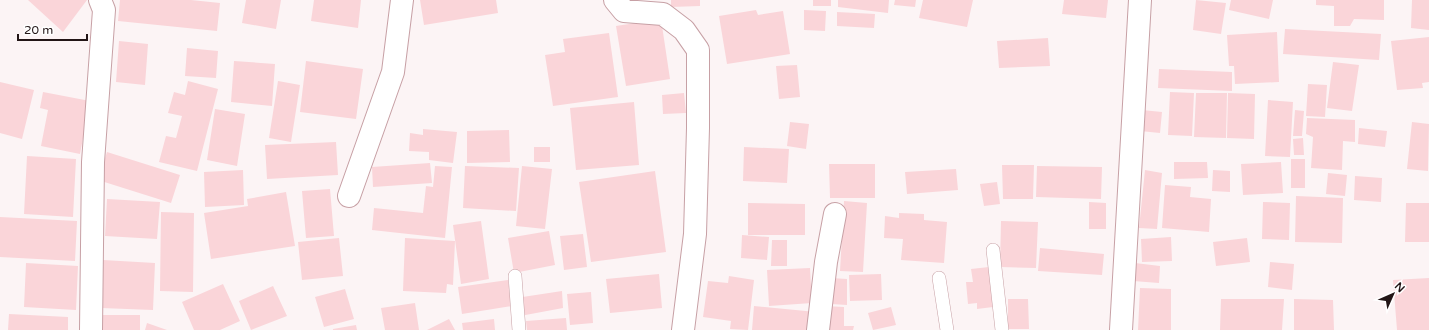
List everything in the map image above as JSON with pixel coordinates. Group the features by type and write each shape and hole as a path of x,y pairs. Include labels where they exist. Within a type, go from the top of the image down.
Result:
{"street":[{"path":"91,330 93,162 104,10 100,0"},
{"path":"349,196 393,72 402,0"},
{"path":"615,0 624,11 663,14 684,30 698,50 698,128 695,234 683,330"},
{"path":"1121,330 1140,0"},
{"path":"818,330 826,262 835,214"}],"lane":[{"path":"993,250 1002,330"},
{"path":"515,276 519,330"},
{"path":"939,278 947,330"}],"building":[{"path":"28,0 87,0 63,32"},
{"path":"120,0 191,0 220,3 217,31 118,21"},
{"path":"246,0 281,0 276,29 242,23"},
{"path":"314,0 361,0 358,28 311,21"},
{"path":"420,0 496,0 498,13 424,25"},
{"path":"671,0 700,0 700,6 671,7"},
{"path":"813,0 831,0 831,6 813,6"},
{"path":"838,0 889,0 888,13 838,7"},
{"path":"895,0 916,0 915,7 894,5"},
{"path":"923,0 973,0 967,27 919,18"},
{"path":"1064,0 1108,0 1106,18 1062,14"},
{"path":"1196,0 1226,3 1221,34 1193,30"},
{"path":"1231,0 1273,0 1269,19 1229,10"},
{"path":"1316,0 1384,0 1384,20 1354,19 1350,26 1334,26 1334,6 1316,5"},
{"path":"1412,0 1429,0 1429,30 1411,28"},
{"path":"756,10 758,15 783,11 790,54 727,64 719,16"},
{"path":"804,10 826,11 825,31 804,30"},
{"path":"837,12 875,14 874,28 837,26"},
{"path":"661,19 670,79 626,86 616,26"},
{"path":"1285,29 1381,34 1379,60 1283,54"},
{"path":"1277,32 1279,82 1235,84 1234,66 1229,66 1227,35"},
{"path":"609,33 618,97 553,106 545,55 565,52 563,39"},
{"path":"1429,37 1429,82 1422,83 1423,88 1397,90 1391,41"},
{"path":"1048,38 1050,66 999,68 997,41"},
{"path":"119,41 148,44 145,85 116,82"},
{"path":"187,48 218,51 216,78 185,76"},
{"path":"234,61 275,64 272,106 231,102"},
{"path":"306,61 363,69 356,119 300,112"},
{"path":"1333,62 1359,65 1352,111 1327,108"},
{"path":"797,65 800,97 779,99 776,66"},
{"path":"1159,69 1232,72 1232,91 1158,88"},
{"path":"188,81 218,89 197,171 159,162 166,136 176,138 182,116 168,113 174,92 185,95"},
{"path":"278,81 300,85 291,142 269,138"},
{"path":"0,82 34,90 22,139 0,133"},
{"path":"1308,84 1327,85 1325,117 1306,116"},
{"path":"43,92 90,101 80,154 41,146 48,110 40,108"},
{"path":"1170,92 1194,93 1192,136 1168,135"},
{"path":"684,93 686,113 663,114 662,95"},
{"path":"1196,93 1227,93 1226,138 1194,137"},
{"path":"1228,93 1255,94 1254,139 1227,138"},
{"path":"1268,100 1293,102 1290,157 1265,156"},
{"path":"634,102 639,165 576,170 570,108"},
{"path":"215,109 245,114 237,166 207,160"},
{"path":"1142,110 1162,112 1160,133 1140,131"},
{"path":"1295,110 1304,111 1302,136 1293,136"},
{"path":"1307,118 1355,120 1355,142 1343,141 1342,170 1311,168 1313,137 1306,134"},
{"path":"790,122 809,124 806,149 787,146"},
{"path":"1412,122 1429,124 1428,171 1407,169"},
{"path":"1359,128 1387,131 1385,147 1358,144"},
{"path":"423,129 457,132 453,163 429,160 429,152 409,151 410,133 423,135"},
{"path":"509,130 510,162 467,163 467,131"},
{"path":"1303,138 1304,155 1294,155 1293,139"},
{"path":"336,142 338,175 267,179 265,145"},
{"path":"534,147 550,147 550,162 534,162"},
{"path":"744,147 789,149 787,183 743,181"},
{"path":"107,152 180,175 171,203 98,180"},
{"path":"27,156 76,159 73,217 24,214"},
{"path":"1291,159 1305,159 1305,188 1291,188"},
{"path":"1174,162 1207,162 1208,178 1174,179"},
{"path":"1281,162 1283,193 1243,195 1241,164"},
{"path":"430,163 432,183 373,187 372,167"},
{"path":"829,164 875,164 875,198 830,198"},
{"path":"1002,165 1034,165 1033,199 1003,199"},
{"path":"435,166 452,167 445,238 372,230 374,208 423,213 426,186 433,187"},
{"path":"465,166 519,168 516,211 463,208"},
{"path":"522,166 552,169 545,229 516,226"},
{"path":"1037,166 1102,167 1101,199 1036,197"},
{"path":"956,169 958,190 907,194 905,172"},
{"path":"243,170 244,205 205,207 204,172"},
{"path":"1145,170 1162,173 1157,229 1139,228"},
{"path":"1213,170 1230,171 1230,192 1212,191"},
{"path":"655,171 666,252 591,262 579,182"},
{"path":"1328,173 1347,175 1345,196 1326,194"},
{"path":"1355,176 1382,178 1381,202 1354,200"},
{"path":"997,182 1000,204 984,206 980,184"},
{"path":"1165,185 1191,187 1190,197 1211,199 1209,232 1162,228"},
{"path":"330,189 334,236 306,238 302,191"},
{"path":"286,192 295,246 211,259 204,213 248,206 247,199"},
{"path":"1296,196 1343,198 1342,243 1295,242"},
{"path":"107,199 160,202 157,239 105,236"},
{"path":"844,201 867,203 863,272 840,271"},
{"path":"1089,202 1106,203 1106,229 1089,229"},
{"path":"1263,202 1290,203 1289,240 1262,239"},
{"path":"748,203 805,204 805,235 748,235"},
{"path":"1406,203 1429,203 1429,242 1405,242"},
{"path":"161,212 194,213 193,292 160,291"},
{"path":"899,213 924,214 924,220 947,222 944,263 901,260 903,239 884,238 885,216 899,218"},
{"path":"0,217 77,221 75,261 0,257"},
{"path":"481,221 489,279 461,284 453,225"},
{"path":"1001,221 1038,222 1036,268 1000,267"},
{"path":"549,231 555,265 514,273 508,238"},
{"path":"583,234 587,267 564,270 560,236"},
{"path":"742,235 769,237 767,260 741,258"},
{"path":"1171,237 1172,261 1142,262 1141,239"},
{"path":"339,238 343,276 302,280 298,242"},
{"path":"405,238 455,241 453,285 447,284 446,293 403,291"},
{"path":"1247,238 1250,262 1216,266 1213,242"},
{"path":"772,240 787,240 787,266 771,266"},
{"path":"1040,248 1104,254 1102,275 1038,271"},
{"path":"103,260 155,263 153,310 101,308"},
{"path":"1270,262 1294,264 1292,290 1268,287"},
{"path":"26,263 78,266 76,310 24,307"},
{"path":"1135,263 1160,266 1159,283 1133,281"},
{"path":"989,267 993,307 977,309 977,303 968,304 966,282 973,282 971,269"},
{"path":"810,268 812,303 769,306 767,270"},
{"path":"659,274 662,308 610,313 606,279"},
{"path":"881,274 882,300 850,301 849,275"},
{"path":"729,276 754,280 748,330 730,329 731,321 703,317 708,281 728,283"},
{"path":"831,278 847,279 847,305 831,304"},
{"path":"1429,278 1429,330 1397,330 1393,280"},
{"path":"508,280 512,306 462,314 458,287"},
{"path":"223,284 240,321 220,330 194,330 182,302"},
{"path":"273,286 287,316 251,330 239,301"},
{"path":"1140,288 1171,289 1171,330 1138,330"},
{"path":"345,289 354,319 324,327 315,297"},
{"path":"562,291 563,308 520,316 516,298"},
{"path":"591,292 593,323 570,325 567,294"},
{"path":"1008,299 1028,299 1029,329 1008,329"},
{"path":"1221,299 1284,299 1282,330 1220,330"},
{"path":"1294,299 1333,300 1334,330 1294,330"},
{"path":"415,303 419,330 385,330 381,308"},
{"path":"754,306 816,312 815,330 752,330"},
{"path":"825,306 844,307 844,326 854,326 853,330 825,330"},
{"path":"891,307 896,325 873,330 868,313"},
{"path":"9,314 68,317 68,330 8,330"},
{"path":"100,315 140,315 140,330 100,330"},
{"path":"566,318 567,330 527,330 526,321"},
{"path":"449,319 455,330 427,330"},
{"path":"494,319 495,330 463,330 462,323"},
{"path":"147,323 167,330 145,330"},
{"path":"356,325 357,330 333,330 333,329"}]}
